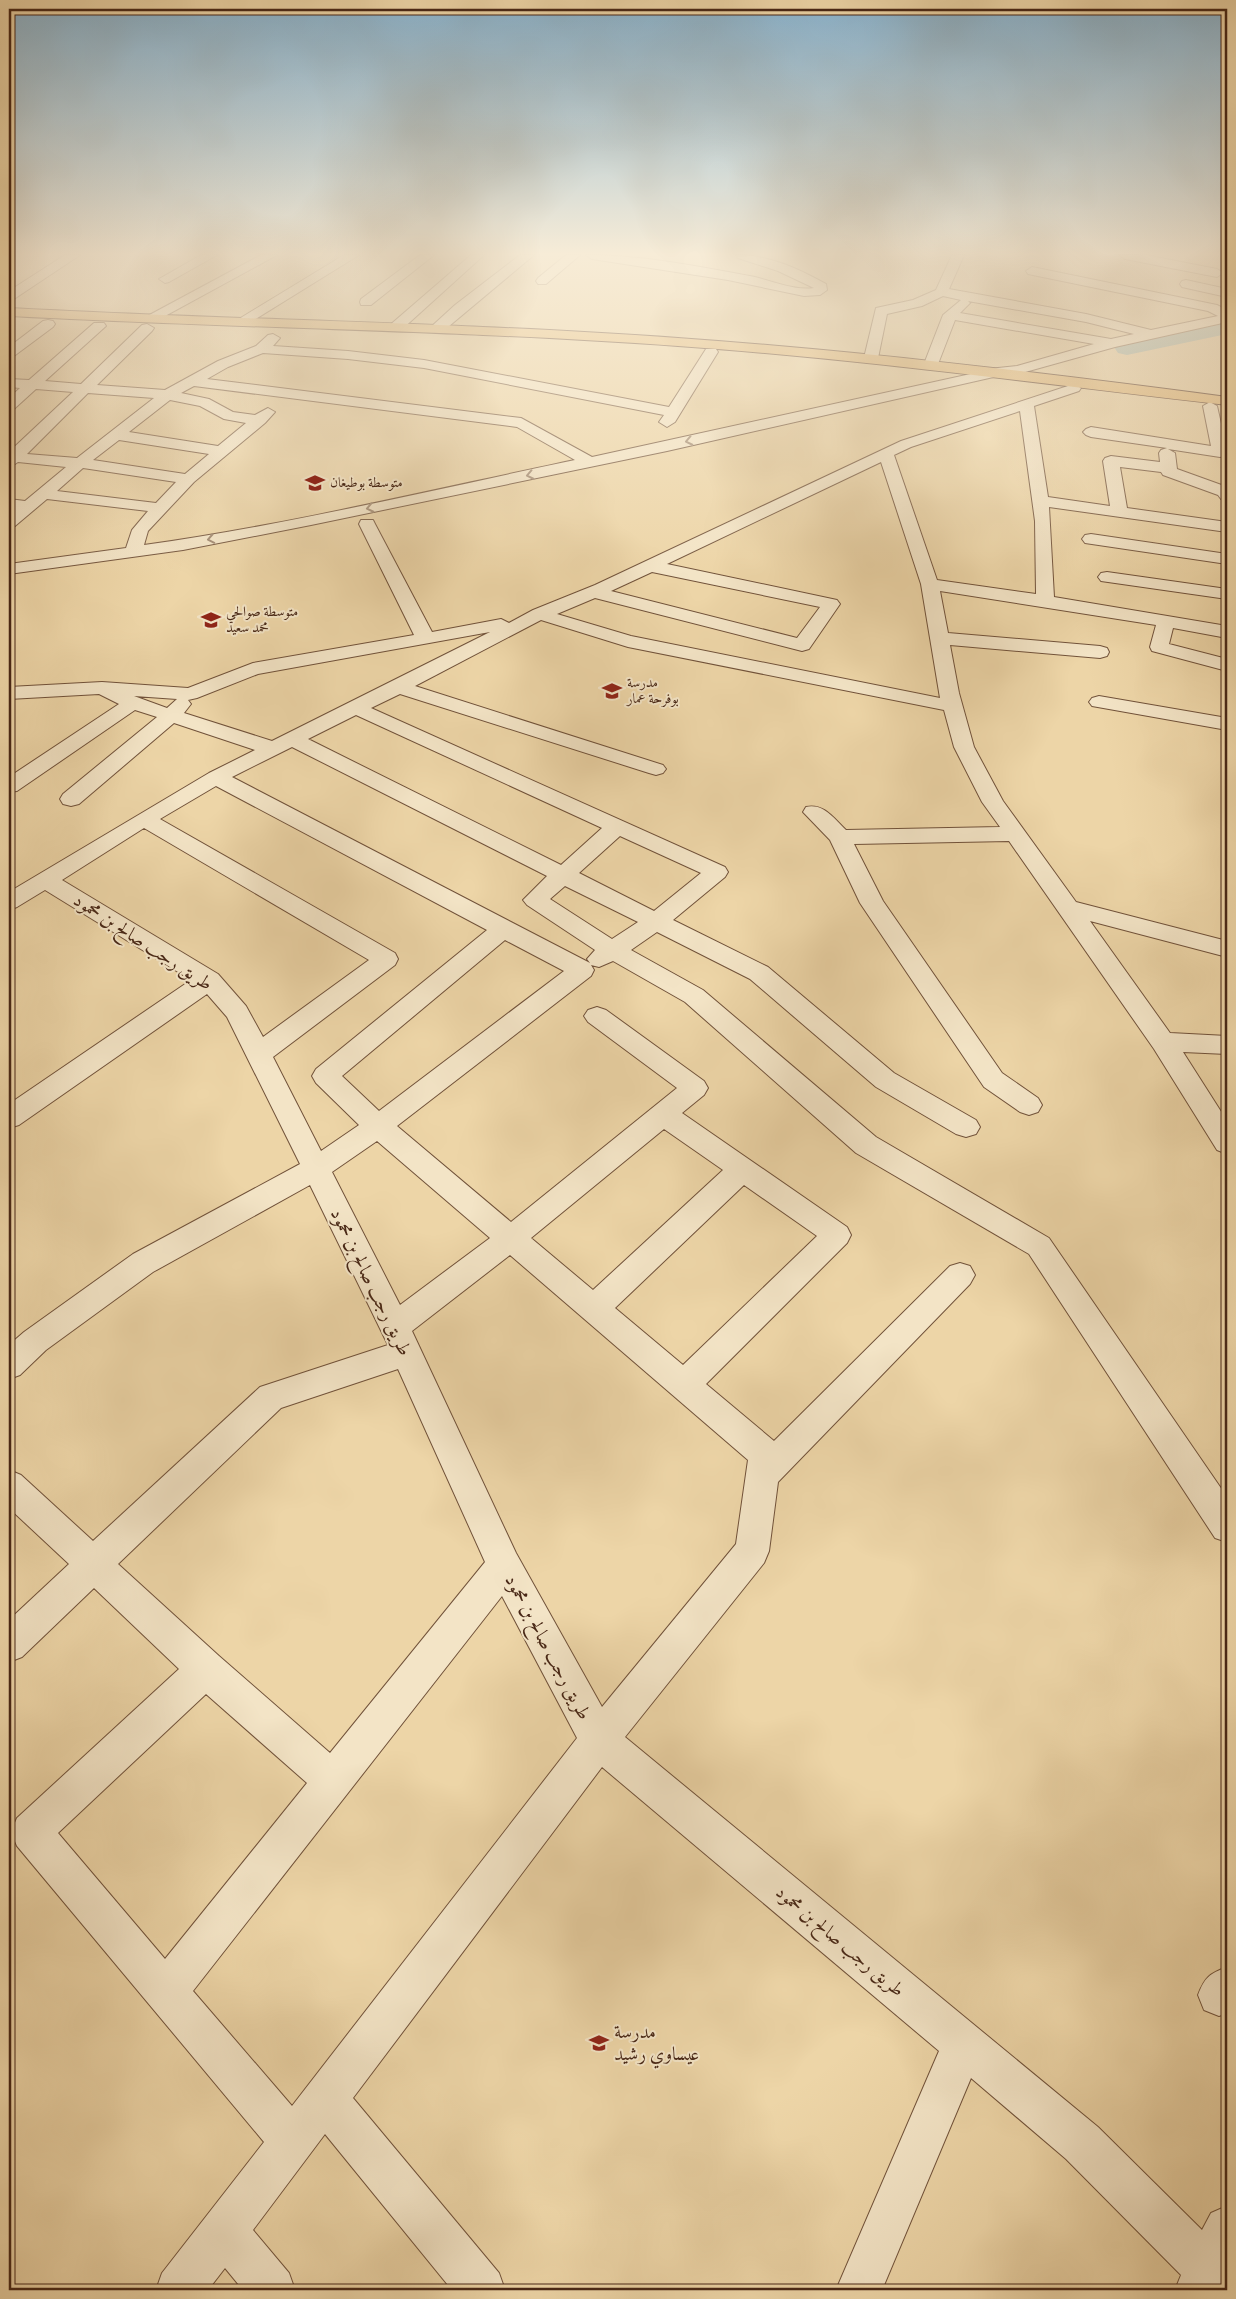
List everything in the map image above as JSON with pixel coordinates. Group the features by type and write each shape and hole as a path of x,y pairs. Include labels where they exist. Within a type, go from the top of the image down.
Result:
{"highway":[{"path":"820,362 975,377"},
{"path":"914,362 1227,401"},
{"path":"1011,374 1074,388 1227,409"}],"street":[{"path":"9,406 58,362"},
{"path":"11,460 111,362"},
{"path":"9,522 80,463 167,395 227,362"},
{"path":"410,362 670,417 689,426 728,433"},
{"path":"670,417 705,362"},
{"path":"293,540 675,457 1011,374 1049,362"},
{"path":"9,568 133,552 312,520 728,433 975,377 1011,374"},
{"path":"190,381 521,423 589,462"},
{"path":"444,382 670,417"},
{"path":"9,383 167,395 204,402 229,416 260,420"},
{"path":"11,898 46,880 144,819 216,778 399,687 531,618 594,592 906,444 1074,388"},
{"path":"133,552 140,530 188,479 260,420 288,392"},
{"path":"1026,403 1043,521 1045,600"},
{"path":"1091,432 1220,452 1210,406"},
{"path":"116,435 223,451"},
{"path":"1166,443 1169,472 1225,492 1227,496"},
{"path":"886,454 930,584 952,706 964,747 994,802 1163,1042 1225,1137"},
{"path":"11,460 80,463 188,479"},
{"path":"1119,512 1111,460 1168,468"},
{"path":"44,494 160,508"},
{"path":"1040,501 1227,527"},
{"path":"9,504 29,506"},
{"path":"367,524 426,639"},
{"path":"1092,539 1227,559"},
{"path":"9,584 218,554"},
{"path":"594,592 802,645 831,604 650,566"},
{"path":"1107,577 1227,594"},
{"path":"930,584 1045,600 1227,632"},
{"path":"9,693 102,688 190,694 253,669 426,639 531,618 628,640 952,706"},
{"path":"1166,621 1158,647 1227,665"},
{"path":"939,638 1100,652"},
{"path":"399,687 656,769"},
{"path":"102,688 133,703 172,716 283,744 564,876 759,973 884,1080 966,1127"},
{"path":"71,799 172,716 190,694"},
{"path":"1099,702 1227,724"},
{"path":"9,786 133,703"},
{"path":"9,1365 35,1341 142,1264 316,1169 378,1126 582,970 656,922 717,872 356,708"},
{"path":"216,778 582,970"},
{"path":"814,812 840,837 872,903 993,1080 1029,1105"},
{"path":"144,819 386,959 258,1054"},
{"path":"617,827 535,900 612,950 694,996 866,1145 1039,1246 1227,1526"},
{"path":"840,837 1016,834"},
{"name":"طريق رجب صالح بن محمود","path":"46,880 210,980 237,1012 400,1340 504,1565 599,1740 1082,2142 1211,2283"},
{"path":"1069,908 1227,949"},
{"path":"179,2290 599,1740 752,1551 766,1454 378,1126 325,1076 504,928"},
{"path":"9,1118 210,980"},
{"path":"9,1644 271,1397 400,1340 511,1238 695,1088 597,1016"},
{"path":"1163,1042 1227,1045"},
{"path":"663,1114 837,1235 684,1385"},
{"path":"594,1309 742,1169"},
{"path":"763,1474 960,1275"},
{"path":"9,1486 206,1669 333,1781"},
{"path":"166,1991 504,1565"},
{"path":"206,1669 30,1832 293,2142"},
{"path":"859,2290 964,2044"},
{"path":"326,2099 482,2290"},
{"path":"1211,2283 1227,2229"},
{"path":"225,2231 272,2290"}],"place":[{"name":"متوسطة بوطيغان","path":"315,483"},
{"name":"متوسطة صوالحي محمد سعيد","path":"211,620"},
{"name":"مدرسة بوفرحة عمار","path":"612,691"},
{"name":"مدرسة عيساوي رشيد","path":"599,2043"}]}
